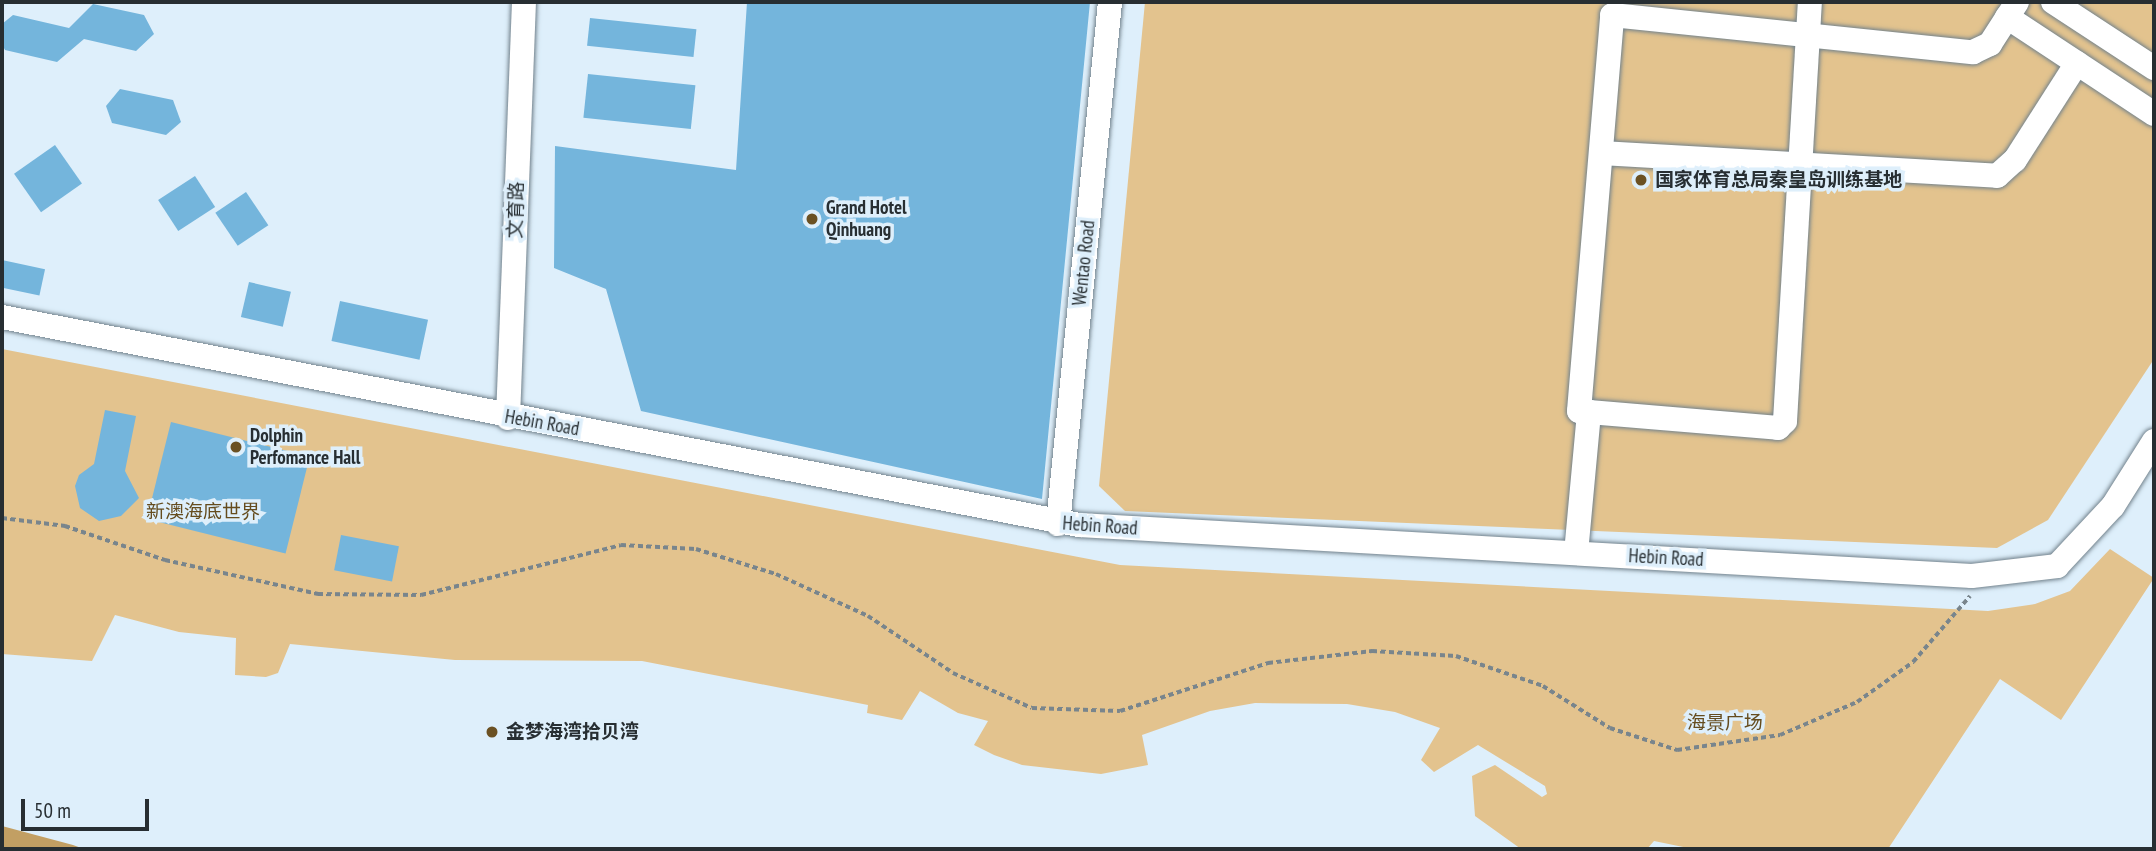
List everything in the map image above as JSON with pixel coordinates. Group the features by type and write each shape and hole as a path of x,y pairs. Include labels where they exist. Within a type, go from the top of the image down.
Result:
{"street":[{"name":"文育路","path":"508,418 524,2"},
{"name":"Wentao Road","path":"1058,524 1110,2"},
{"path":"1810,2 1809,35 1785,421 1777,428 1579,411 1612,15 1809,35 1973,52 1990,44 2012,10 2077,63 2154,114"},
{"path":"2053,2 2154,68"},
{"path":"1601,153 1997,176 2015,160 2077,63"},
{"name":"Hebin Road","path":"2,317 1058,524 1576,554 1990,573 2057,566 2113,506 2154,441"},
{"path":"1576,554 1589,412"}],"path":[{"path":"2,518 65,526 165,560 318,594 421,595 621,545 696,549 776,574 868,616 953,673 1032,708 1119,710 1268,663 1372,651 1456,656 1543,686 1610,728 1677,750 1780,735 1857,702 1913,662 1990,573"}],"green space":[{"name":"国家体育总局秦皇岛训练基地","path":"1145,2 2154,2 2154,359 2048,520 1997,548 1125,511 1099,486"},
{"name":"海景广场","path":"2,349 1120,565 1988,611 2035,604 2070,591 2110,549 2154,578 2061,720 2000,679 1888,849 1693,849 1654,841 1647,849 1521,849 1475,816 1472,776 1495,765 1542,797 1547,794 1545,786 1478,745 1434,772 1421,760 1440,728 1395,712 1347,704 1255,703 1210,711 1142,735 1148,765 1101,774 1022,765 994,755 974,745 988,721 958,713 920,691 902,720 867,713 868,705 642,661 455,660 290,644 278,673 266,677 235,675 236,638 179,632 115,615 92,661 2,654"}],"shaded area":[{"path":"2,826 73,845 84,849 2,849"}],"building":[{"name":"Grand Hotel Qinhuang","path":"747,2 1090,2 1042,499 641,411 606,289 554,268 555,146 736,170"},
{"path":"93,4 144,15 154,34 136,51 84,39 57,62 5,50 2,44 2,24 13,15 69,28"},
{"path":"590,18 696,29 693,57 587,46"},
{"path":"588,74 695,85 691,129 583,118"},
{"path":"120,89 173,100 181,122 166,135 112,123 106,106"},
{"path":"55,145 82,184 41,212 14,174"},
{"path":"195,176 215,207 178,231 158,200"},
{"path":"246,192 268,225 238,246 215,213"},
{"path":"2,260 45,269 39,296 2,288"},
{"path":"249,282 291,292 283,327 241,317"},
{"path":"340,301 428,320 420,360 331,341"},
{"path":"105,410 136,416 125,471 139,498 121,516 99,521 80,508 75,486 79,475 94,464"},
{"path":"171,422 310,457 286,554 147,519"},
{"path":"341,535 399,546 392,582 334,570"}],"place":[{"name":"国家体育总局秦皇岛训练基地","path":"1641,180"},
{"name":"Grand Hotel Qinhuang","path":"812,219"},
{"name":"Dolphin Perfomance Hall","path":"236,447"},
{"name":"金梦海湾拾贝湾","path":"492,732"}],"park label":[{"name":"新澳海底世界","path":"203,512"}]}
